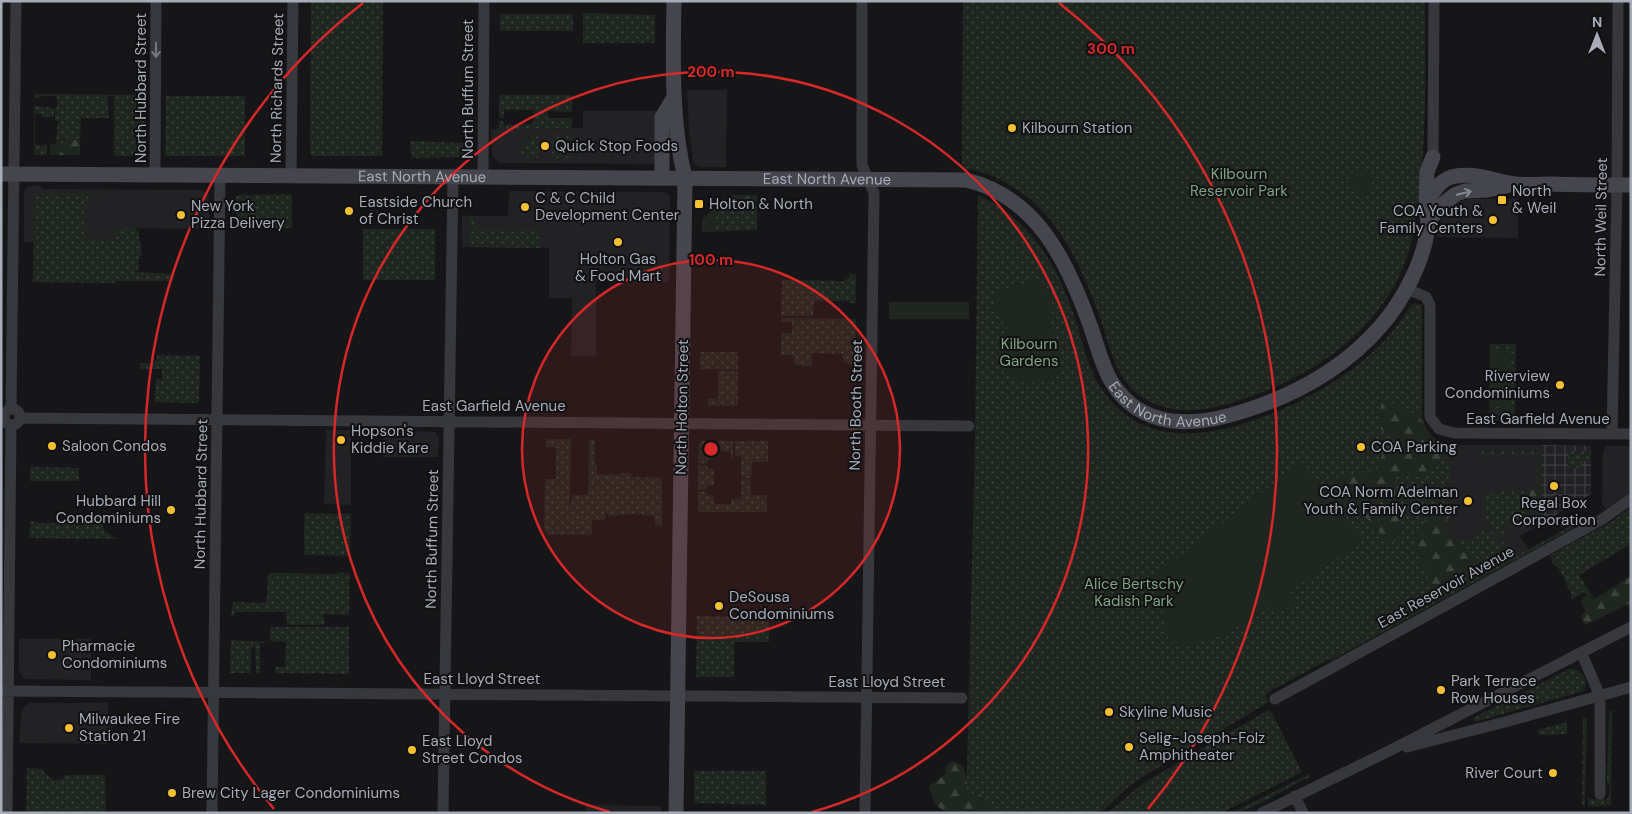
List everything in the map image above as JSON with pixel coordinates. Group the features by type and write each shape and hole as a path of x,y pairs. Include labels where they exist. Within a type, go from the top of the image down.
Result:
{"main road":[{"name":"North Holton Street","path":"674,1 674,97 680,159 685,178 676,813"},
{"path":"662,178 662,117 674,97"},
{"path":"1433,157 1447,178"},
{"path":"1427,216 1427,172 1433,157"},
{"name":"East North Avenue","path":"8,174 966,180 999,192 1025,209 1045,233 1071,278 1111,382 1122,396 1134,406 1147,414 1172,422 1204,421 1235,414 1278,399 1306,385 1346,359 1372,337 1394,309 1406,289 1421,254 1433,193 1439,184 1447,178 1470,175 1515,184 1624,185"},
{"name":"East North Avenue","path":"1427,216 1456,194 1515,184"}],"street":[{"path":"7,813 5,691 9,418 8,174 16,1"},
{"name":"North Hubbard Street","path":"155,176 156,1"},
{"name":"North Richards Street","path":"291,176 293,1"},
{"name":"North Buffum Street","path":"483,176 484,1"},
{"name":"North Booth Street","path":"862,1 862,165 874,193 865,813"},
{"path":"1433,157 1434,1"},
{"name":"North Weil Street","path":"1612,434 1624,185 1618,1"},
{"name":"North Hubbard Street","path":"212,813 220,176"},
{"name":"North Buffum Street","path":"444,813 453,176"},
{"name":"East Garfield Avenue","path":"1406,289 1426,297 1430,304 1430,417 1434,425 1444,432 1631,434"},
{"name":"East Garfield Avenue","path":"9,418 969,426"},
{"name":"East Reservoir Avenue","path":"1274,699 1601,520 1631,499"},
{"path":"1262,813 1389,751 1631,627"},
{"path":"1581,652 1600,696 1600,794"},
{"path":"1389,751 1505,722 1631,687"},
{"name":"East Lloyd Street","path":"5,691 962,698"},
{"path":"1295,796 1303,813"}],"shaded area":[{"path":"687,90 727,90 726,167 699,167 693,163"},
{"path":"583,111 657,111 655,162 653,164 499,163 492,156 491,129 583,128"},
{"path":"39,185 43,189 205,191 209,199 209,229 116,228 116,243 24,242 24,192 27,187"},
{"path":"509,191 664,192 670,196 669,282 596,281 596,356 571,356 572,298 549,298 549,248 462,247 462,216 508,216"},
{"path":"1469,199 1518,199 1518,238 1437,237 1441,221 1446,212 1458,202"},
{"path":"326,430 350,430 351,505 324,504"},
{"path":"383,430 435,432 439,438 438,457 382,457"},
{"path":"1432,436 1438,441 1451,445 1542,445 1543,448 1541,524 1520,536 1530,552 1446,597 1429,560"},
{"path":"1542,445 1591,446 1591,494 1541,524"},
{"path":"1606,446 1631,446 1631,492 1607,509 1602,504 1603,451"},
{"path":"19,639 91,639 91,680 24,679 19,671"},
{"path":"29,703 108,703 108,744 19,743 21,715 23,708"},
{"path":"586,805 661,806 661,813 586,813"}],"green space":[{"path":"311,1 383,1 382,156 312,156 310,153"},
{"name":"Kilbourn Reservoir Park","path":"963,1 1425,1 1422,170 1415,223 1412,241 1403,268 1391,291 1376,312 1359,332 1319,364 1273,388 1235,402 1207,409 1178,410 1151,402 1138,394 1123,378 1113,358 1084,277 1075,258 1053,223 1024,194 1006,183 986,173 964,169 962,162"},
{"path":"583,13 655,15 655,43 583,43"},
{"path":"500,14 573,14 573,31 500,31"},
{"path":"34,94 145,95 144,153 142,156 114,156 114,96 107,96 109,118 81,118 80,141 65,139 62,144 50,150 50,145 56,143 58,121 55,120 55,108 57,108 57,96 34,98"},
{"path":"499,95 572,95 572,112 547,111 548,118 572,118 572,128 499,129 499,121 503,121 503,125 533,124 534,110 504,110 504,118 499,118"},
{"path":"166,96 245,96 245,156 167,156 165,154"},
{"path":"34,106 54,108 54,117 42,117 42,114 35,114 35,143 37,145 47,145 47,155 34,155"},
{"path":"553,132 555,134 572,135 572,158 552,158"},
{"path":"533,135 538,135 538,158 521,157 521,144 524,143 524,139 531,139"},
{"path":"68,137 80,141 80,155 50,155 50,150 62,144"},
{"path":"410,141 466,143 465,157 412,158"},
{"path":"1365,168 1371,174 1371,185 1364,196 1357,195 1351,190 1349,182 1352,173 1357,169 1363,170"},
{"path":"35,193 97,194 97,198 88,198 85,227 87,228 87,239 114,240 114,228 136,228 136,231 139,231 139,240 141,241 141,256 139,256 138,271 134,272 173,274 173,281 116,281 116,283 33,282"},
{"path":"292,194 292,228 236,228 236,197 238,195"},
{"path":"731,195 737,195 740,201 735,204 726,202 715,214 715,229 702,229 702,220 724,198 734,202 736,200"},
{"path":"737,195 757,195 757,230 702,232 702,229 715,229 715,214 726,202 732,205 740,201"},
{"name":"Alice Bertschy Kadish Park","path":"978,195 1013,217 1040,246 1051,262 1068,299 1096,380 1112,403 1132,419 1153,428 1176,433 1199,433 1224,429 1249,422 1292,405 1312,395 1351,370 1385,340 1411,305 1415,303 1422,305 1422,416 1425,427 1432,436 1432,448 1438,451 1447,451 1447,460 1451,460 1450,479 1443,487 1450,494 1450,538 1448,524 1438,513 1432,511 1429,560 1445,595 1589,516 1588,520 1330,661 1329,659 1267,693 1266,697 1269,702 1144,776 1132,784 1100,813 966,813 975,439"},
{"path":"469,216 477,216 477,230 541,231 541,248 469,247"},
{"path":"363,229 435,229 435,280 363,280"},
{"path":"849,273 856,275 856,303 850,303 849,301 814,301 813,316 781,316 782,280 843,281 849,278"},
{"name":"Kilbourn Gardens","path":"1036,280 1042,282 1052,300 1050,315 1047,320 1052,323 1050,328 1058,343 1060,366 1055,376 1046,380 1029,383 1014,380 1008,376 1000,363 1000,343 1008,329 996,311 995,300 1000,290"},
{"path":"889,302 969,302 969,319 889,319"},
{"path":"781,318 856,319 855,364 843,362 843,354 812,353 812,367 794,365 793,355 781,355 781,333 792,333 792,322 781,322"},
{"path":"1490,344 1516,344 1515,409 1502,408 1490,411 1489,404 1507,403 1508,360 1511,357 1511,349 1490,349"},
{"path":"1490,349 1511,349 1511,357 1508,361 1507,404 1489,404"},
{"path":"700,352 738,352 738,370 700,369"},
{"path":"157,355 200,356 199,403 154,402 156,379 162,379 162,369 140,369 140,363 154,363 157,360"},
{"path":"718,371 738,371 738,406 708,406 708,399 718,399"},
{"path":"1389,399 1396,406 1419,416 1428,434 1441,447 1441,453 1436,468 1427,475 1415,477 1395,473 1395,496 1402,532 1396,540 1387,542 1369,520 1362,515 1347,511 1333,498 1330,491 1331,483 1336,478 1378,469 1383,452 1391,448 1391,437 1380,428 1382,400"},
{"path":"1508,407 1515,409 1515,417 1489,422 1489,411"},
{"path":"546,439 571,439 570,505 572,495 588,495 589,439 595,440 597,474 608,475 609,473 618,475 621,473 631,473 632,477 662,478 662,526 655,526 654,516 634,514 608,516 608,513 606,513 605,520 592,520 592,535 547,535 544,528 545,479 556,479 556,448 546,447"},
{"path":"702,441 733,441 733,458 731,458 731,452 714,451 714,460 708,460 707,464 698,463 699,444"},
{"path":"735,441 768,441 768,462 752,462 751,478 741,478 741,457 735,455"},
{"path":"1482,451 1540,451 1540,455 1485,455 1484,460 1480,460"},
{"path":"1568,451 1591,451 1591,461 1582,461 1582,468 1568,469"},
{"path":"1536,460 1542,460 1542,516 1534,515 1529,499 1531,490 1536,490"},
{"path":"1302,462 1361,536 1351,548 1287,593 1294,604 1276,615 1269,607 1236,628 1213,639 1188,644 1174,644 1169,640 1156,585 1156,577 1161,570"},
{"path":"698,465 707,465 708,469 714,469 714,486 707,486 707,490 698,490"},
{"path":"30,467 79,468 79,481 30,481"},
{"path":"741,479 751,479 751,495 767,495 767,512 698,512 698,491 707,492 707,495 714,495 714,504 731,504 731,499 741,498"},
{"path":"1493,490 1531,490 1529,499 1532,512 1506,527 1506,536 1501,538 1492,525 1485,525 1487,513 1485,510 1485,493 1493,493"},
{"path":"1631,507 1631,544 1579,575 1594,599 1583,592 1572,600 1570,596 1572,595 1558,567 1554,566 1550,555 1611,522"},
{"path":"1431,511 1447,517 1448,533 1451,539 1460,543 1467,550 1472,557 1474,565 1475,575 1444,592 1441,588 1428,581 1428,574 1419,558 1413,540"},
{"path":"304,513 351,514 350,556 304,555"},
{"path":"30,521 43,523 102,523 105,531 117,539 29,538"},
{"path":"1473,530 1491,530 1500,543 1506,541 1507,555 1475,573 1471,555 1451,539 1473,539"},
{"path":"337,572 350,574 349,615 323,614 325,623 320,625 287,625 286,612 234,612 234,616 231,616 233,602 264,603 267,601 268,575 271,573 337,574"},
{"path":"1631,576 1631,603 1585,625 1581,617 1585,611 1581,602 1583,598 1587,596 1594,599"},
{"path":"697,616 769,617 769,642 734,642 734,677 696,677"},
{"path":"270,627 349,627 349,674 275,673 275,667 285,667 286,642 270,641"},
{"path":"231,640 266,642 260,643 260,673 256,673 255,646 251,650 251,673 230,673"},
{"path":"1569,669 1573,669 1584,676 1586,683 1583,691 1475,722 1473,718"},
{"path":"1268,710 1272,713 1302,772 1221,813 1107,813 1142,784"},
{"path":"1609,711 1612,711 1611,805 1588,807 1588,797 1590,799 1607,799 1609,796 1610,786 1607,783"},
{"path":"1583,717 1587,719 1585,806 1582,806"},
{"path":"1567,722 1567,734 1538,735 1538,730"},
{"path":"952,761 962,765 964,768 967,796 972,798 977,793 980,794 989,804 992,813 946,813 935,804 929,787 946,774 945,767"},
{"path":"27,768 41,769 53,780 63,779 65,775 105,775 106,813 26,813"},
{"path":"694,771 766,771 766,805 694,803"},
{"path":"1309,774 1310,777 1259,804 1232,813"}],"place":[{"name":"Kilbourn Station","path":"1012,128"},
{"name":"Quick Stop Foods","path":"545,146"},
{"name":"North & Weil","path":"1502,200"},
{"name":"Holton & North","path":"699,204"},
{"name":"C & C Child Development Center","path":"525,207"},
{"name":"Eastside Church of Christ","path":"349,211"},
{"name":"New York Pizza Delivery","path":"181,215"},
{"name":"COA Youth & Family Centers","path":"1493,220"},
{"name":"Holton Gas & Food Mart","path":"618,242"},
{"name":"Riverview Condominiums","path":"1560,385"},
{"name":"Hopson's Kiddie Kare","path":"341,440"},
{"name":"Saloon Condos","path":"52,446"},
{"name":"COA Parking","path":"1361,447"},
{"name":"Regal Box Corporation","path":"1554,486"},
{"name":"COA Norm Adelman Youth & Family Center","path":"1468,501"},
{"name":"Hubbard Hill Condominiums","path":"171,510"},
{"name":"DeSousa Condominiums","path":"719,606"},
{"name":"Pharmacie Condominiums","path":"52,655"},
{"name":"Park Terrace Row Houses","path":"1441,690"},
{"name":"Skyline Music","path":"1109,712"},
{"name":"Milwaukee Fire Station 21","path":"69,728"},
{"name":"Selig-Joseph-Folz Amphitheater","path":"1129,747"},
{"name":"East Lloyd Street Condos","path":"412,750"},
{"name":"River Court","path":"1553,773"},
{"name":"Brew City Lager Condominiums","path":"172,793"}]}
